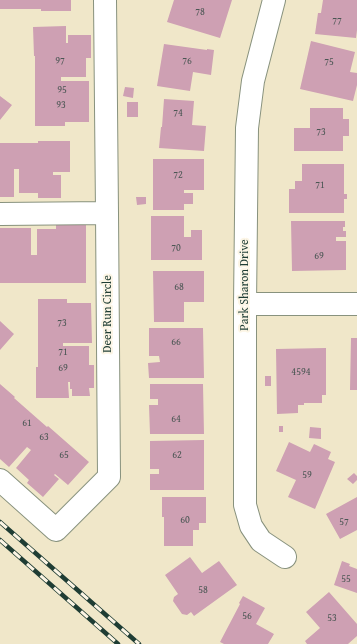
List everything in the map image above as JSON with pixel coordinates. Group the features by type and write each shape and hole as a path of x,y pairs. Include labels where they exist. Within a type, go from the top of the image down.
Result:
{"street":[{"name":"Deer Run Circle","path":"0,480 56,530 109,477 104,0"},
{"name":"Park Sharon Drive","path":"274,0 253,81 247,128 245,505 251,526 261,541 285,557"},
{"path":"0,214 107,213"},
{"path":"245,304 357,304"}],"building":[{"path":"0,0 71,0 71,11 0,9"},
{"path":"174,0 232,0 220,38 167,22"},
{"path":"323,0 357,0 356,38 315,34 318,13 321,13"},
{"path":"66,26 66,43 68,43 68,35 91,35 91,58 86,58 86,77 61,77 61,81 89,81 89,122 65,122 65,126 35,126 35,56 33,27"},
{"path":"311,41 355,52 350,72 357,73 357,85 353,101 300,89"},
{"path":"164,44 214,50 211,75 193,72 190,91 157,86"},
{"path":"125,87 134,88 133,98 123,96"},
{"path":"0,96 12,105 0,120"},
{"path":"164,99 194,101 192,125 206,126 204,151 159,148"},
{"path":"127,102 138,102 138,117 127,117"},
{"path":"310,108 343,108 343,119 349,119 349,136 343,136 343,151 294,151 294,128 310,128"},
{"path":"38,141 70,141 70,172 53,172 53,175 61,175 61,198 38,198 38,193 19,193 19,169 14,169 14,197 0,197 0,143 38,143"},
{"path":"153,159 204,159 204,190 184,190 184,193 193,193 193,204 184,204 184,210 153,210"},
{"path":"302,164 344,164 344,194 347,194 347,199 344,199 344,213 289,213 289,189 295,189 295,181 302,181"},
{"path":"136,197 146,197 146,204 137,205"},
{"path":"151,216 184,216 184,237 191,237 191,230 202,230 202,260 151,260"},
{"path":"291,221 345,221 343,231 346,231 346,237 336,237 336,241 346,241 346,270 292,271"},
{"path":"56,225 86,225 86,283 0,283 0,228 31,228 31,255 37,255 37,229 56,229"},
{"path":"153,271 204,271 204,302 184,302 184,322 154,322"},
{"path":"38,299 67,299 67,303 91,303 92,343 63,343 63,346 89,346 89,365 94,365 94,388 89,388 90,396 72,396 70,382 68,382 69,398 36,398 36,367 38,367"},
{"path":"0,321 14,334 0,350"},
{"path":"149,328 203,328 204,378 149,378 148,363 160,362 159,356 149,356"},
{"path":"351,338 357,338 357,390 350,390"},
{"path":"326,348 326,395 322,395 322,403 304,403 304,405 298,405 298,413 277,414 276,349"},
{"path":"265,376 271,376 271,386 265,386"},
{"path":"0,384 47,427 48,426 89,462 68,485 55,474 54,475 59,479 43,497 27,483 29,480 16,468 31,450 27,447 9,467 0,459"},
{"path":"150,384 203,384 204,434 150,434 149,405 158,405 158,399 150,399"},
{"path":"279,426 283,426 283,432 279,432"},
{"path":"310,427 321,428 321,439 309,438"},
{"path":"204,440 204,490 150,490 150,474 159,474 159,469 150,469 150,441"},
{"path":"289,442 310,452 314,444 331,452 328,459 335,462 315,509 288,497 296,480 276,471"},
{"path":"354,473 357,476 357,480 353,484 347,479"},
{"path":"162,497 206,497 206,523 199,523 199,530 193,530 193,546 164,546"},
{"path":"357,497 357,530 340,539 326,514"},
{"path":"190,557 202,573 219,561 237,585 194,616 191,612 187,615 182,614 173,601 174,597 178,594 165,575"},
{"path":"342,561 357,569 357,593 334,585"},
{"path":"329,592 357,624 357,636 348,644 307,644 305,641 320,628 306,612"},
{"path":"243,596 265,608 256,624 274,634 268,644 224,644 220,642"}],"railway":[{"path":"0,522 139,644"},
{"path":"0,540 118,644"}]}
